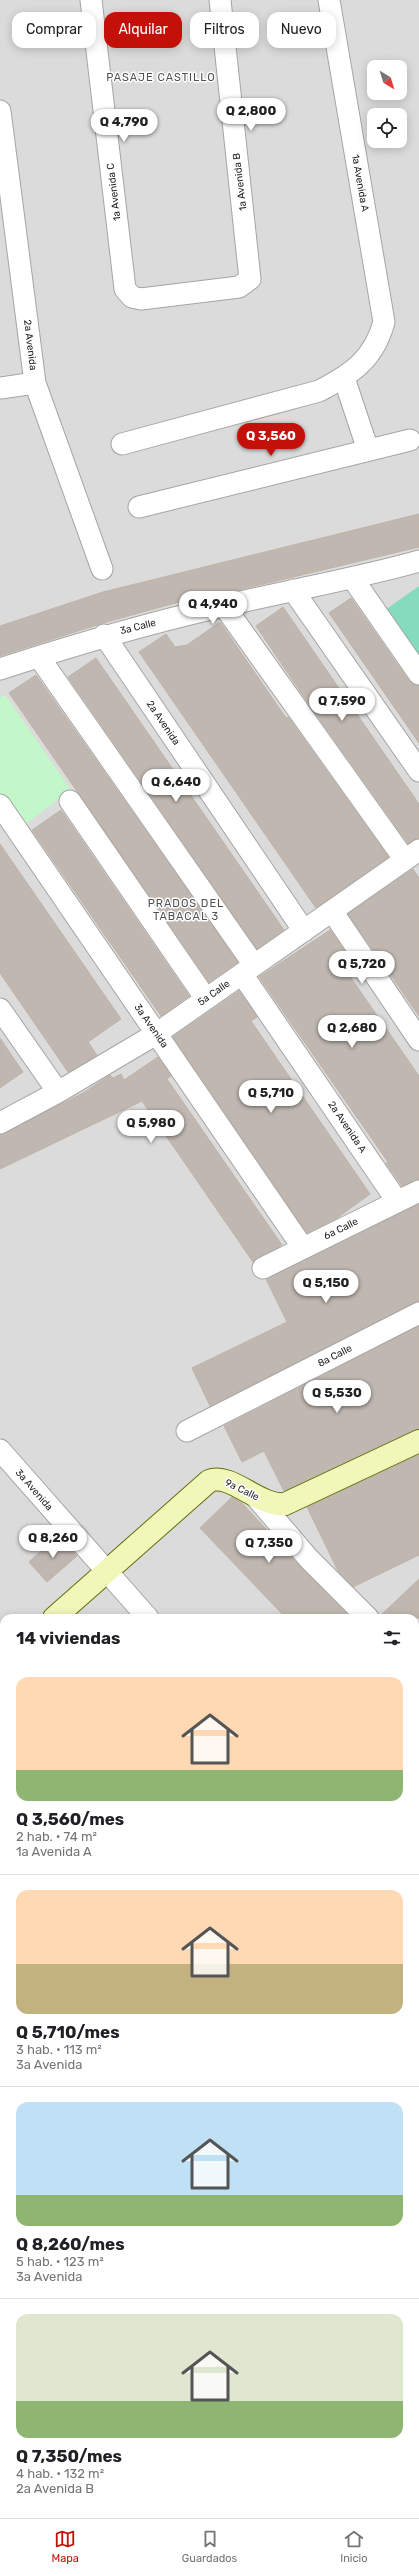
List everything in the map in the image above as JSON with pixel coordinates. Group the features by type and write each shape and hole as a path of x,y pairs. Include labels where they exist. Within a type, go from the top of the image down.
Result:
{"main road":[{"name":"9a Calle","path":"58,1614 105,1571 209,1481 222,1480 274,1504 289,1503 419,1441"}],"street":[{"name":"1a Avenida C","path":"91,0 125,289 132,297 141,299 239,287 250,279 250,268"},
{"name":"1a Avenida B","path":"220,0 250,268"},
{"name":"1a Avenida A","path":"122,444 319,391 344,378 364,361 378,341 384,322 329,0"},
{"name":"2a Avenida","path":"0,111 35,383 102,569"},
{"path":"344,378 368,450"},
{"path":"0,388 35,383"},
{"path":"139,507 410,440"},
{"name":"3a Calle","path":"0,669 104,636 293,590 354,579 419,561"},
{"path":"354,579 419,674"},
{"path":"293,590 419,771"},
{"path":"224,606 415,853"},
{"name":"2a Avenida","path":"104,636 304,931"},
{"name":"2a Avenida A","path":"39,656 248,969 397,1201"},
{"path":"70,801 206,999"},
{"name":"3a Avenida","path":"0,805 303,1248"},
{"name":"5a Calle","path":"0,1123 58,1092 156,1034 415,853"},
{"path":"332,911 419,1040"},
{"path":"0,1009 58,1092"},
{"name":"6a Calle","path":"263,1268 419,1191"},
{"name":"8a Calle","path":"187,1431 419,1313"},
{"name":"3a Avenida","path":"0,1450 144,1614"},
{"path":"256,1497 309,1559 364,1614"}],"shaded area":[{"path":"0,0 419,0 419,1614 0,1614"}],"green space":[{"path":"419,586 419,667 381,613"},
{"path":"5,695 71,790 21,827 0,794 0,697"}],"building":[{"path":"419,514 419,547 180,604 179,602 103,623 0,656 0,626 103,592"},
{"path":"351,598 409,681 419,686 419,743 329,613"},
{"path":"283,607 419,804 419,838 408,843 308,703 256,626"},
{"path":"220,622 286,718 288,717 388,857 316,908 139,652 166,634 175,647 187,645"},
{"path":"96,658 284,930 257,949 68,677"},
{"path":"36,675 238,962 209,982 9,693"},
{"path":"61,810 189,996 161,1016 32,830"},
{"path":"0,844 121,1019 88,1042 97,1055 68,1072 0,973"},
{"path":"413,869 419,878 419,1016 348,914"},
{"path":"330,930 348,956 340,962 419,1076 419,1179 402,1186 386,1163 388,1162 259,977"},
{"path":"239,991 257,1017 251,1021 370,1194 337,1218 307,1233 173,1037"},
{"path":"0,1038 23,1072 0,1088"},
{"path":"158,1057 171,1076 167,1079 282,1245 253,1262 142,1101 0,1169 0,1135 83,1093 110,1075 113,1078 121,1074 124,1080"},
{"path":"419,1204 419,1301 210,1406 192,1368 287,1322 266,1279"},
{"path":"419,1326 419,1429 284,1491 264,1451 242,1462 224,1426"},
{"path":"419,1455 419,1555 353,1587 338,1571 307,1507"},
{"path":"232,1497 242,1503 347,1614 282,1614 200,1528"},
{"path":"58,1535 77,1556 47,1582 29,1562"},
{"path":"419,1579 419,1614 382,1614"}],"district":[{"name":"PASAJE CASTILLO","path":"161,77"},
{"name":"PRADOS DEL TABACAL 3","path":"186,909"}]}
